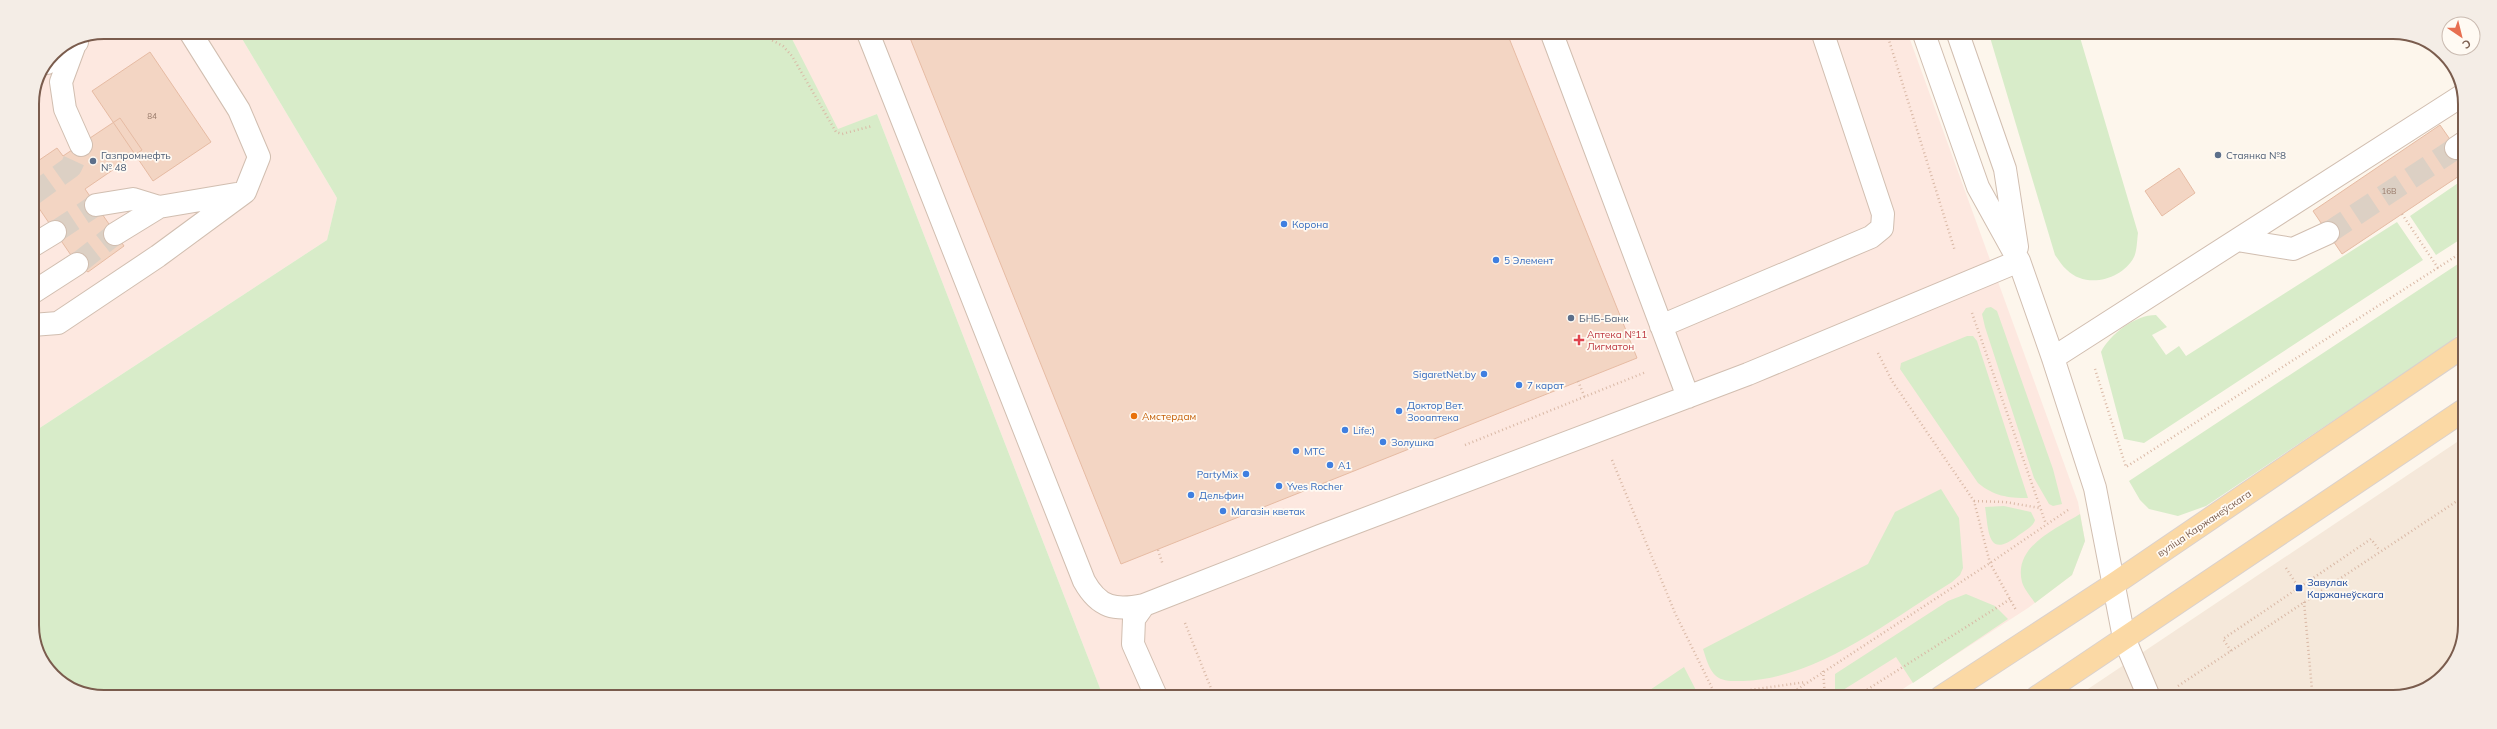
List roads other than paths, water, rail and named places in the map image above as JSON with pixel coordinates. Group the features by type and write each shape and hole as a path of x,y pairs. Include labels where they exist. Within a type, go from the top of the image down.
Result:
{"main road":[{"name":"вуліца Каржанеўскага","path":"1950,690 2114,584 2458,350"},
{"path":"2047,690 2458,414"}],"street":[{"path":"39,324 58,323 158,256 245,192 259,157 239,110 194,39"},
{"path":"870,39 903,118 1084,581 1090,592 1101,602 1114,608 1144,605 1320,536 1688,397 2019,260"},
{"path":"1554,39 1688,397"},
{"path":"1661,326 1871,237 1882,228 1883,214 1825,39"},
{"path":"1926,39 1978,187 2019,260 2053,358 2095,488 2124,638 2146,690"},
{"path":"1960,39 2005,169 2019,260"},
{"path":"78,45 61,82 65,109 81,145"},
{"path":"2053,358 2458,98"},
{"path":"96,205 133,200 159,207 198,202 245,192"},
{"path":"115,234 159,207"},
{"path":"39,242 55,232"},
{"path":"2237,240 2293,249 2328,233"},
{"path":"39,288 77,264"},
{"path":"1144,605 1134,619 1132,644 1153,690"}],"tunnel":[{"path":"39,190 71,167 81,145"},
{"path":"2328,233 2456,148"},
{"path":"55,232 96,205"},
{"path":"77,264 115,234"}],"place":[{"name":"Стаянка №8","path":"2218,155"},
{"name":"Газпромнефть № 48","path":"93,161"},
{"name":"Корона","path":"1284,224"},
{"name":"5 Элемент","path":"1496,260"},
{"name":"БНБ-Банк","path":"1571,318"},
{"name":"Аптека №11 Лигматон","path":"1579,340"},
{"name":"SigaretNet.by","path":"1484,374"},
{"name":"7 карат","path":"1519,385"},
{"name":"Доктор Вет. Зооаптека","path":"1399,411"},
{"name":"Амстердам","path":"1134,416"},
{"name":"Life:)","path":"1345,430"},
{"name":"Золушка","path":"1383,442"},
{"name":"МТС","path":"1296,451"},
{"name":"A1","path":"1330,465"},
{"name":"PartyMix","path":"1246,474"},
{"name":"Yves Rocher","path":"1279,486"},
{"name":"Дельфин","path":"1191,495"},
{"name":"Магазін кветак","path":"1223,511"},
{"name":"Завулак Каржанеўскага","path":"2299,588"}]}
